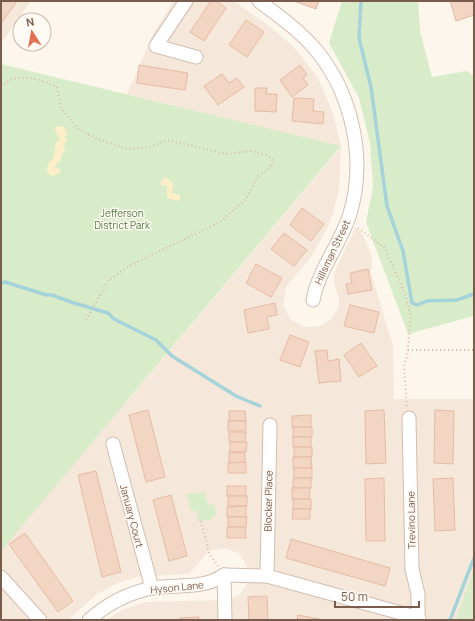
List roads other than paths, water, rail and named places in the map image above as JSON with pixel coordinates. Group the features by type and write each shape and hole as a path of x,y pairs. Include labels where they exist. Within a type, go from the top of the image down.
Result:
{"street":[{"path":"186,1 156,46 196,57"},
{"name":"Hillsman Street","path":"259,1 299,32 316,51 340,88 348,110 356,149 356,171 350,214 334,252 321,272 313,300"},
{"name":"Trevino Lane","path":"409,418 412,569 418,594 418,619"},
{"name":"Blocker Place","path":"267,576 270,425"},
{"name":"January Court","path":"112,444 152,588"},
{"path":"225,620 224,575 267,576 418,619"},
{"name":"Hyson Lane","path":"89,620 115,601 152,588 207,585 224,575"},
{"path":"1,577 40,620"}],"waterway":[{"path":"361,1 359,38 371,87 387,206 403,251 412,303 417,305 427,301 457,300 474,294"},
{"path":"1,283 5,282 47,295 52,295 108,313 114,319 156,340 172,356 236,396 260,406"},
{"path":"450,620 474,558"}],"park label":[{"name":"Jefferson District Park","path":"122,218"}]}
